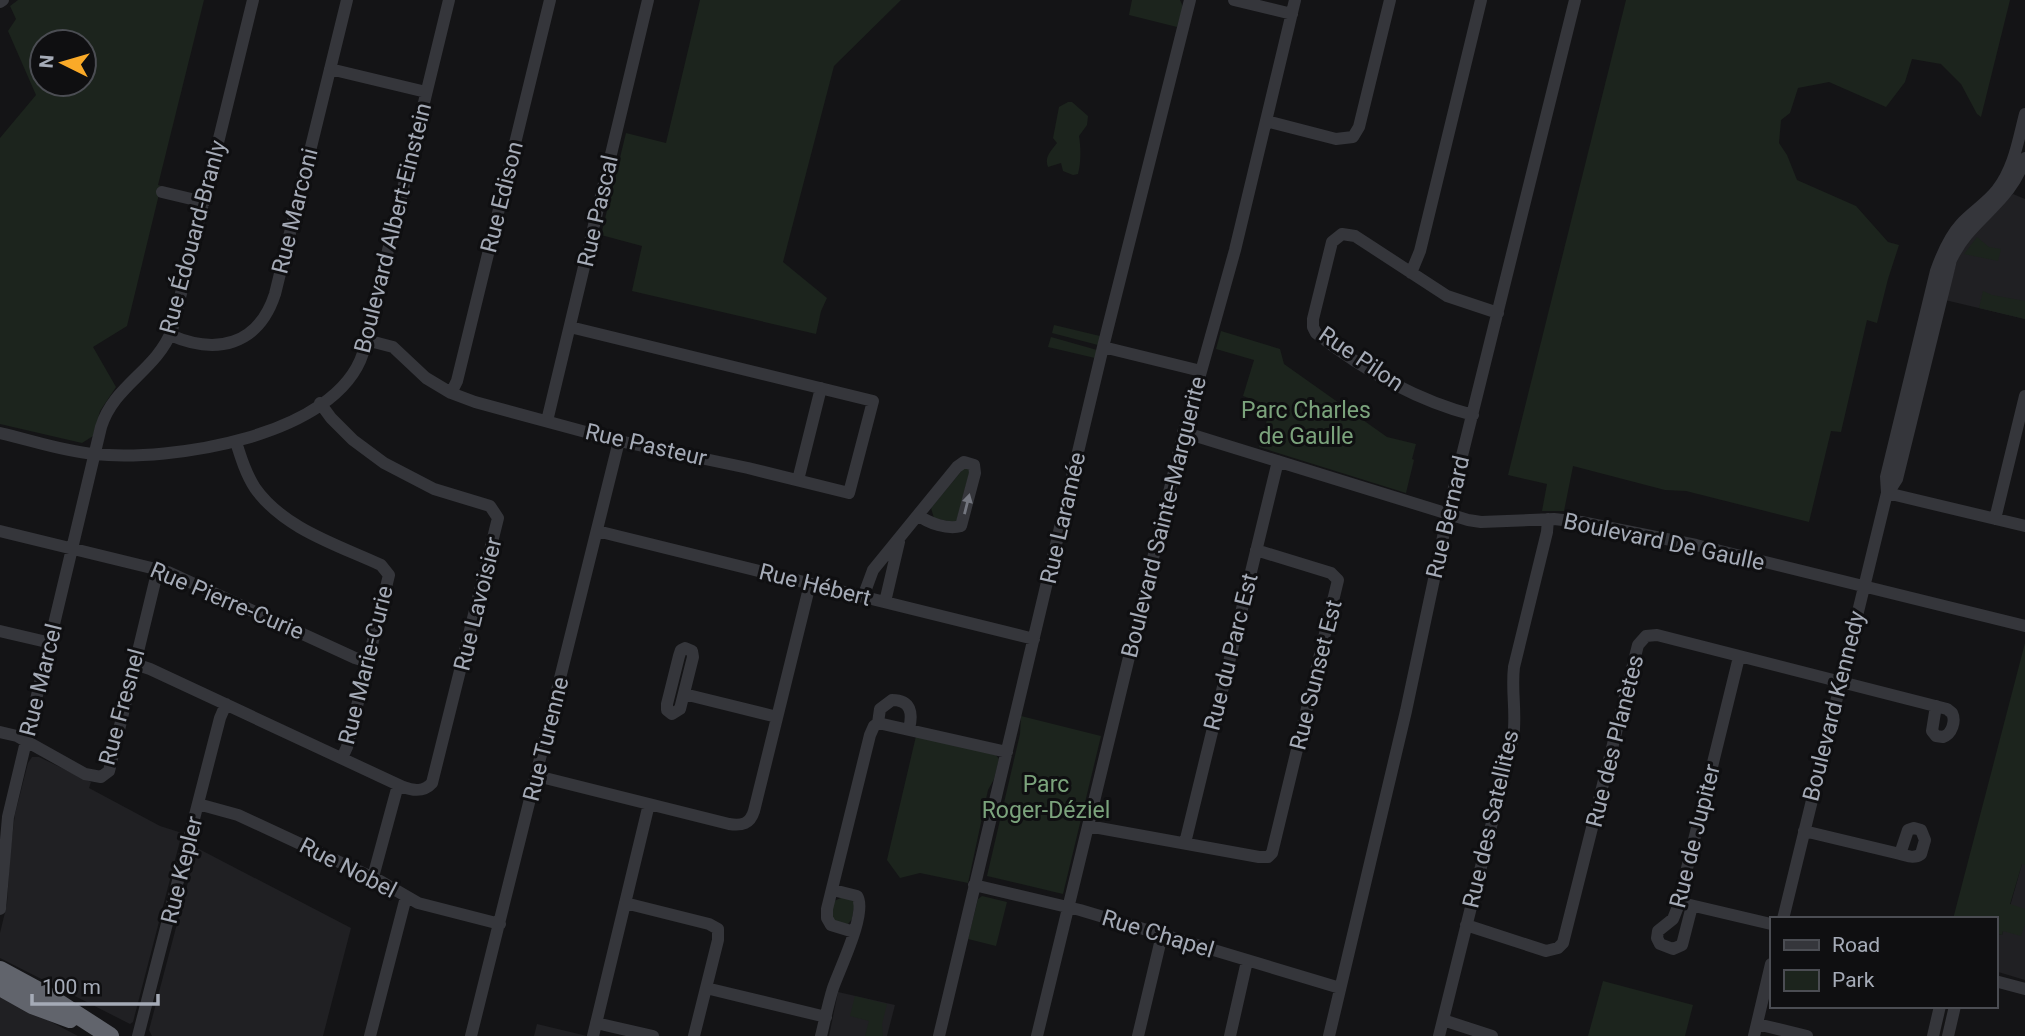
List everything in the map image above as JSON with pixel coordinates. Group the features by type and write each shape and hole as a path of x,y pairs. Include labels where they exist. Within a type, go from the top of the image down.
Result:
{"highway":[{"path":"0,970 48,996 105,1034"},
{"path":"0,987 32,1004 105,1034"}],"street":[{"name":"Rue Édouard-Branly","path":"95,454 101,427 111,404 150,364 170,335 253,0"},
{"name":"Rue Marconi","path":"170,335 193,344 219,346 250,332 268,313 275,294 347,0"},
{"name":"Boulevard Albert-Einstein","path":"0,433 95,454 160,454 236,442 286,423 341,388 352,377 360,362 449,0"},
{"name":"Rue Edison","path":"451,393 457,381 550,0"},
{"name":"Rue Pascal","path":"547,421 648,0"},
{"name":"Rue Laramée","path":"939,1036 1103,347 1190,0"},
{"path":"1234,0 1292,14"},
{"name":"Boulevard Sainte-Marguerite","path":"1037,1036 1183,432 1235,250 1295,0"},
{"path":"1266,121 1336,139 1353,137 1359,127 1390,0"},
{"path":"1411,273 1420,251 1481,0"},
{"name":"Rue Bernard","path":"1329,1036 1409,701 1448,514 1576,0"},
{"path":"330,69 426,92"},
{"name":"Boulevard Kennedy","path":"1783,917 1888,493 1886,477 1940,260 1949,241 1962,224 2022,161 2025,114"},
{"path":"162,192 204,202"},
{"name":"Rue Pilon","path":"1473,415 1404,390 1371,371 1314,330 1313,319 1330,247 1338,236 1346,234 1359,238 1447,296 1498,313"},
{"path":"570,327 821,388 798,480"},
{"name":"Rue Pasteur","path":"366,340 393,347 417,370 451,393 475,402 619,441 849,493 873,401 821,388"},
{"path":"1103,347 1200,371"},
{"path":"1995,519 2025,396"},
{"name":"Rue Lavoisier","path":"135,664 398,785 417,791 429,786 433,780 498,518 489,506 434,489 384,463 348,435 320,403"},
{"name":"Boulevard De Gaulle","path":"1183,432 1481,522 1548,519 1581,522 1696,545 2025,626"},
{"name":"Rue Turenne","path":"471,1036 619,441"},
{"name":"Rue Marie-Curie","path":"236,442 250,480 275,510 304,529 386,569 388,582 342,758"},
{"name":"Rue Marcel","path":"0,909 3,830 51,643 95,454"},
{"name":"Rue du Parc Est","path":"1185,843 1278,461"},
{"path":"863,597 871,574 918,515 960,463 968,462 974,466 975,472 961,526 954,528 930,522 918,515"},
{"path":"1888,493 2025,526"},
{"name":"Rue des Satellites","path":"1439,1036 1514,733 1514,667 1548,519"},
{"name":"Rue Pierre-Curie","path":"0,531 159,569 368,662"},
{"name":"Rue Hébert","path":"597,531 1034,639"},
{"path":"884,603 900,538"},
{"name":"Rue Sunset Est","path":"1185,843 1259,857 1270,855 1273,850 1338,580 1331,573 1256,550"},
{"name":"Rue Fresnel","path":"0,732 17,736 85,774 96,777 105,774 113,761 159,569"},
{"path":"537,776 734,825 746,824 752,819 810,584"},
{"path":"0,631 51,643"},
{"name":"Rue des Planètes","path":"1466,925 1546,951 1558,948 1563,943 1637,650 1642,639 1649,635 1936,706"},
{"name":"Rue de Jupiter","path":"1740,657 1686,904 1770,924"},
{"path":"684,694 777,717"},
{"path":"854,932 834,927 829,922 827,909 870,735 878,723 880,709 888,702 896,700 905,703 911,712 909,729"},
{"name":"Rue Kepler","path":"138,1036 220,718 226,704"},
{"path":"878,723 1007,752"},
{"path":"373,877 398,785"},
{"name":"Rue Nobel","path":"198,804 240,815 373,877 418,903 500,924"},
{"path":"593,1036 649,804"},
{"path":"1088,826 1185,843"},
{"path":"1804,831 1900,854"},
{"name":"Rue Chapel","path":"974,885 1068,907 1340,988"},
{"path":"821,1036 834,985 846,960 854,932 859,898 833,890"},
{"path":"370,1036 401,907 406,897"},
{"path":"625,903 709,924 718,929 718,940 695,1036"},
{"path":"1138,1036 1162,935"},
{"path":"1230,1036 1247,961"},
{"path":"1770,968 1755,1030 1807,1036"},
{"path":"1997,982 2025,989"},
{"path":"706,988 826,1017"},
{"path":"1933,1036 1940,1008"},
{"path":"1948,1036 1955,1008"},
{"path":"1443,1020 1492,1036"},
{"path":"596,1023 653,1036"}],"shaded area":[{"path":"2013,194 2025,199 2025,319 1945,300 1959,255 1977,231"},
{"path":"32,757 39,757 91,782 89,788 160,826 182,833 133,1022 130,1024 0,958 0,933 7,904 15,814 28,763"},
{"path":"197,848 351,928 323,1036 152,1036 149,1030"},
{"path":"2025,853 2025,980 1997,972 1997,934 2002,935"},
{"path":"838,992 895,1005 887,1036 829,1036"},
{"path":"0,995 78,1036 0,1036"},
{"path":"537,1024 587,1036 534,1036"}],"green space":[{"path":"18,0 204,0 158,185 161,186 127,326 93,347 116,387 100,411 93,436 82,443 0,424 0,138 33,98 98,98 98,28 28,28 28,77 8,31 16,19 10,6"},
{"path":"700,0 901,0 834,66 783,262 827,298 816,334 632,291 642,246 601,235 626,133 666,143"},
{"path":"1132,0 1180,0 1183,7 1177,27 1129,15"},
{"path":"1626,0 2010,0 1981,117 1961,84 1941,64 1912,59 1905,82 1886,107 1829,82 1798,88 1790,113 1781,120 1779,143 1797,180 1856,206 1888,242 1899,245 1877,323 1867,320 1841,432 1831,431 1809,522 1686,491 1665,490 1573,466 1564,511 1542,511 1547,484 1508,475"},
{"path":"1072,102 1088,116 1087,125 1079,136 1078,174 1073,175 1063,171 1061,163 1048,167 1047,163 1049,154 1057,143 1053,138 1059,107"},
{"path":"1977,237 1989,247 2001,249 1998,261 1964,254"},
{"path":"1983,291 2025,301 2025,319 1979,308"},
{"path":"1054,325 1100,336 1098,345 1052,333"},
{"name":"Parc Charles de Gaulle","path":"1221,331 1280,349 1284,364 1387,437 1416,444 1406,493 1259,447 1271,406 1243,396 1254,360 1216,349"},
{"path":"1051,337 1097,350 1095,358 1048,347"},
{"path":"964,468 970,470 956,523 934,518 931,508"},
{"path":"2025,643 2025,865 2022,864 2010,904 2025,909 2025,924 2021,936 2003,931 2002,935 1997,934 1997,917 1954,917"},
{"name":"Parc Roger-Déziel","path":"1021,716 1101,736 1063,894 987,876 1020,734"},
{"name":"Parc Roger-Déziel","path":"916,736 996,755 999,759 988,790 968,883 920,873 900,878 887,860"},
{"path":"982,896 1007,902 996,946 968,939 978,899"},
{"path":"843,897 855,902 852,919 848,924 835,923 831,914 834,901"},
{"path":"1603,981 1693,1005 1685,1036 1588,1036"},
{"path":"855,996 887,1004 882,1024 883,1036 865,1036 869,1021 850,1016"}]}
